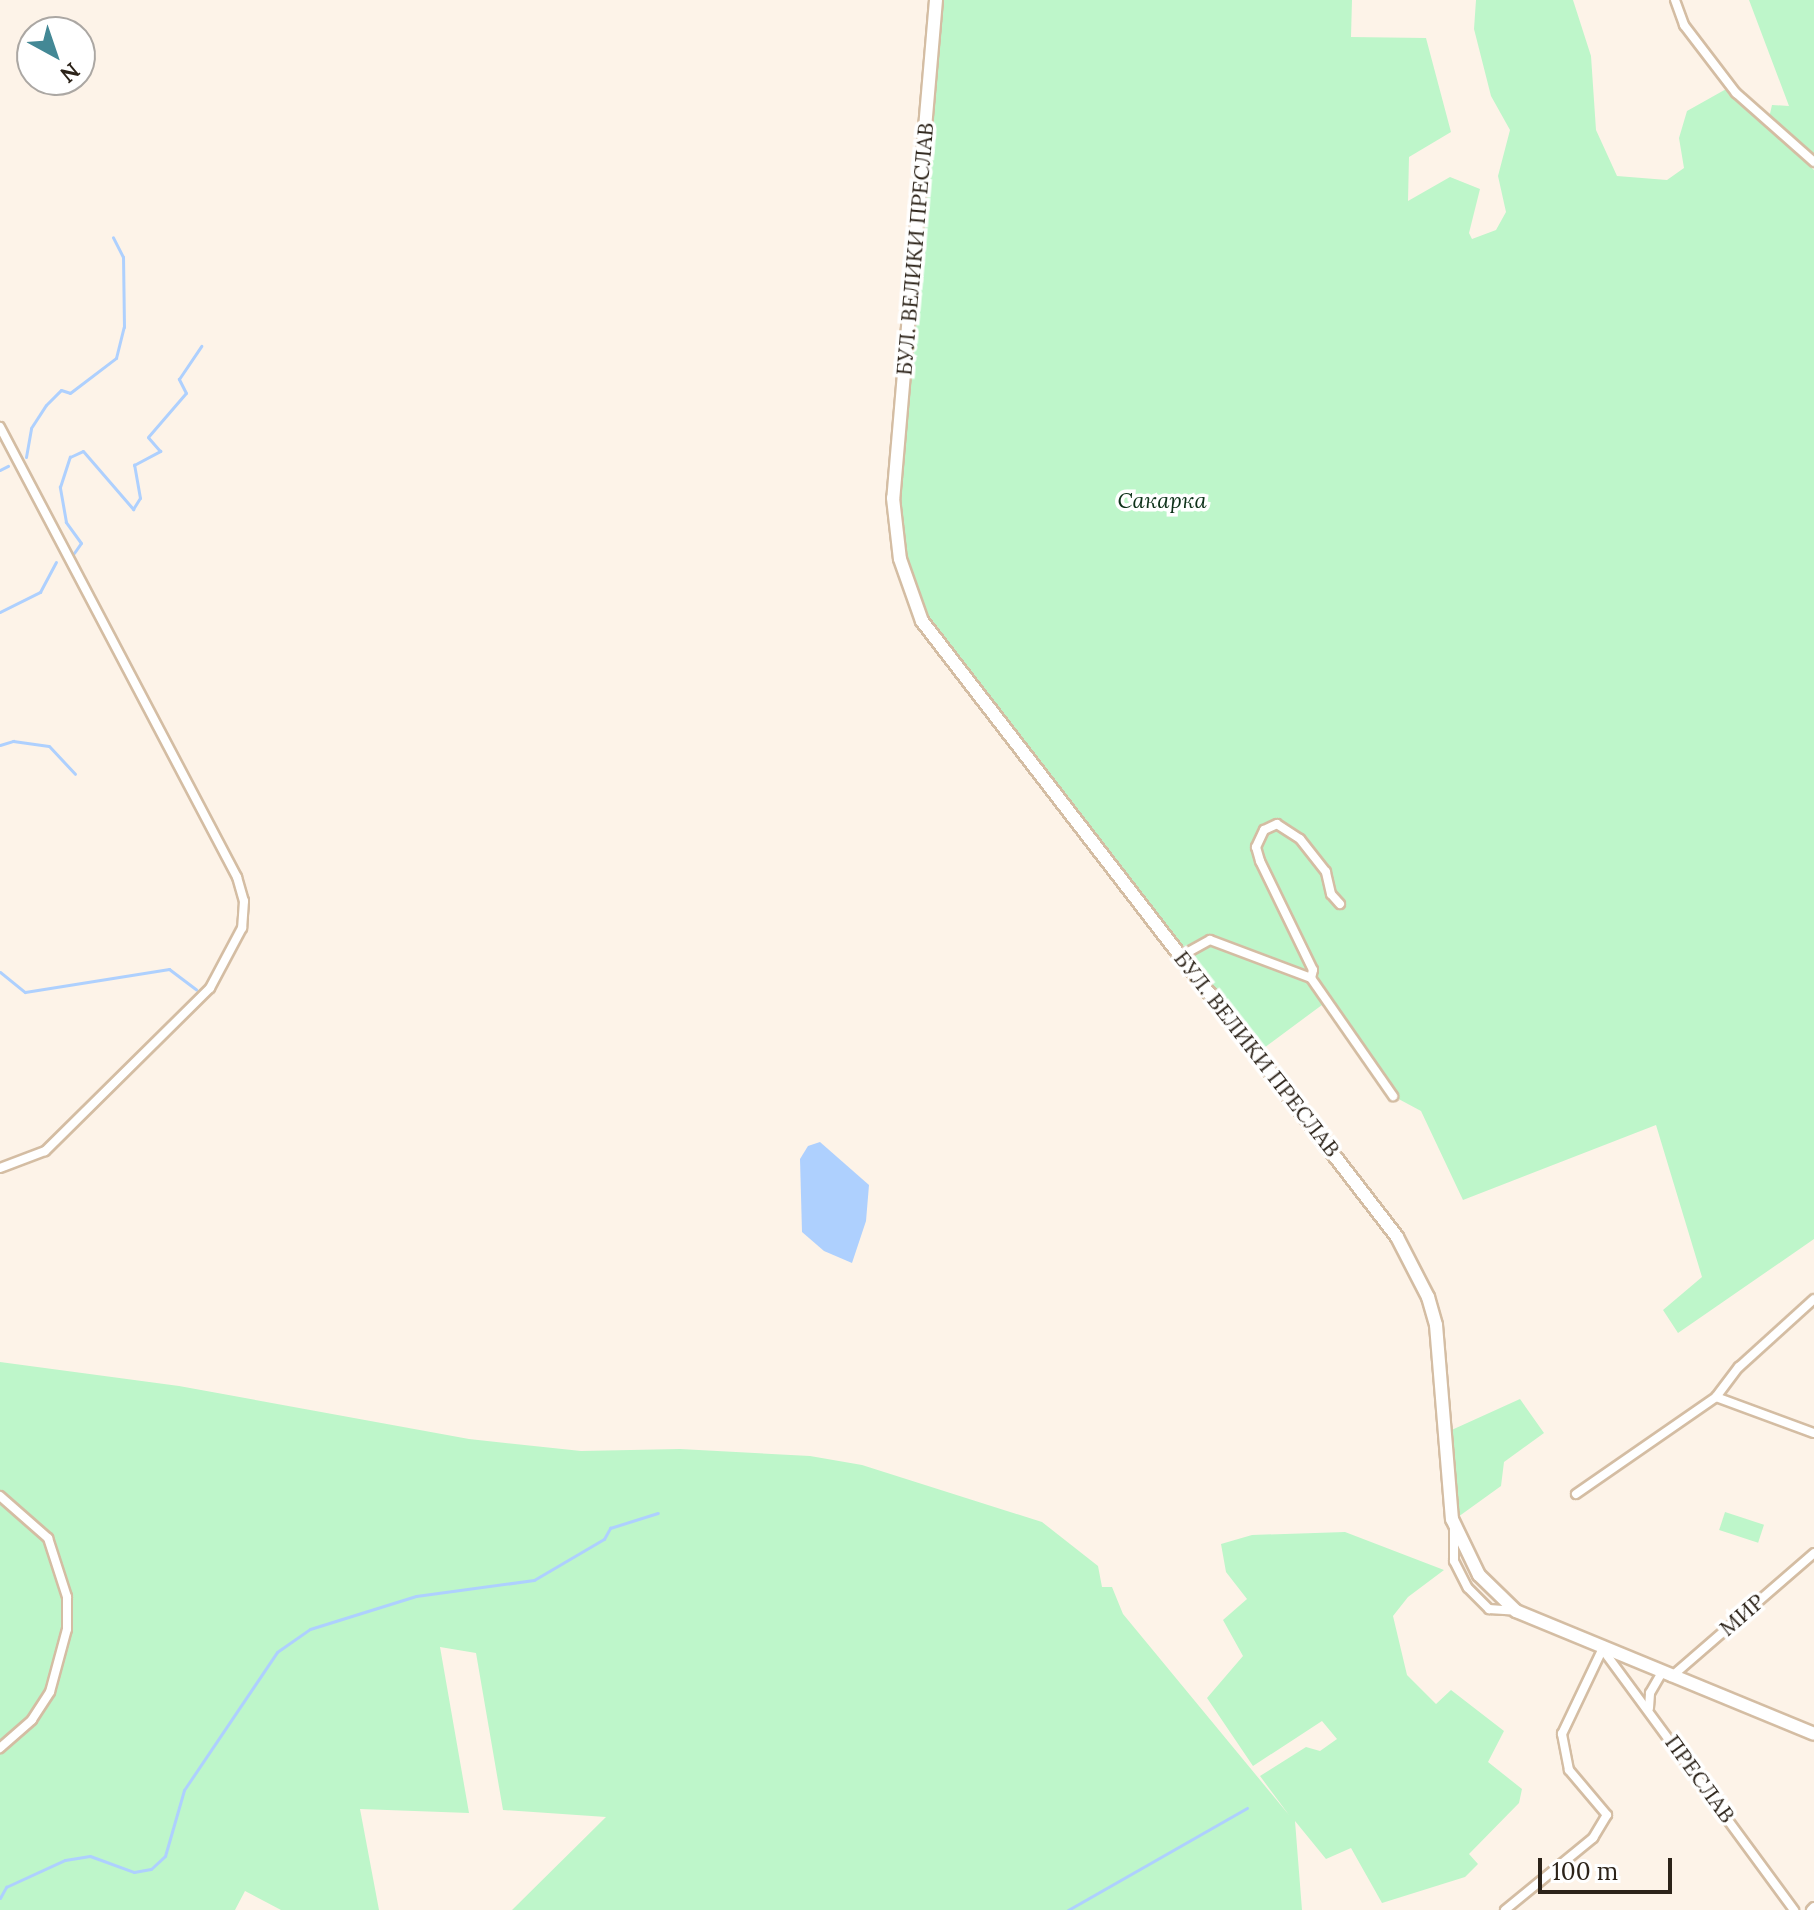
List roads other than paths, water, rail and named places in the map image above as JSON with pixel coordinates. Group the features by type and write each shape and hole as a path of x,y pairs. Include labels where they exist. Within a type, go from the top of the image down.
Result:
{"main road":[{"name":"БУЛ. ВЕЛИКИ ПРЕСЛАВ","path":"936,0 893,498 900,559 910,591 952,665 1374,1205 1417,1275 1436,1325 1454,1526 1479,1575 1516,1611 1541,1623 1814,1734"},
{"name":"БУЛ. ВЕЛИКИ ПРЕСЛАВ","path":"1451,1491 1482,1564 1541,1623"}],"street":[{"path":"1675,0 1684,25 1736,93 1814,162"},
{"path":"0,427 237,877 244,901 242,928 210,988 45,1151 0,1168"},
{"path":"1311,978 1313,970 1260,861 1256,847 1264,830 1277,824 1300,839 1326,872 1331,894 1340,904"},
{"path":"1181,956 1210,940 1311,978 1393,1096"},
{"path":"1576,1494 1716,1397 1739,1367 1814,1299"},
{"path":"1716,1397 1814,1433"},
{"path":"0,1496 48,1538 64,1586 67,1618 61,1667 50,1692 32,1720 0,1748"},
{"name":"МИР","path":"1666,1676 1814,1553"},
{"path":"1505,1910 1514,1898 1593,1838 1607,1815 1569,1770 1562,1734 1603,1650"},
{"name":"ПРЕСЛАВ","path":"1603,1650 1649,1708 1794,1910"},
{"path":"1649,1708 1650,1693 1666,1676"}],"water":[{"path":"820,1142 869,1185 866,1221 852,1263 824,1251 802,1232 800,1159 808,1146"}],"waterway":[{"path":"26,457 31,428 46,405 61,390 70,393 116,358 124,327 123,257 113,237"},
{"path":"74,553 81,543 66,522 60,487 70,457 83,451 133,509 140,498 134,465 160,451 148,437 186,393 179,379 201,346"},
{"path":"0,470 8,466"},
{"path":"0,612 40,592 56,562"},
{"path":"0,745 13,741 49,746 75,774"},
{"path":"0,972 25,992 169,969 196,989"},
{"path":"0,1898 6,1887 65,1860 90,1856 134,1872 151,1869 165,1856 184,1790 277,1652 310,1629 416,1596 534,1580 604,1539 610,1528 658,1513"},
{"path":"1068,1910 1247,1808"}],"park label":[{"name":"Сакарка","path":"1162,501"}]}
